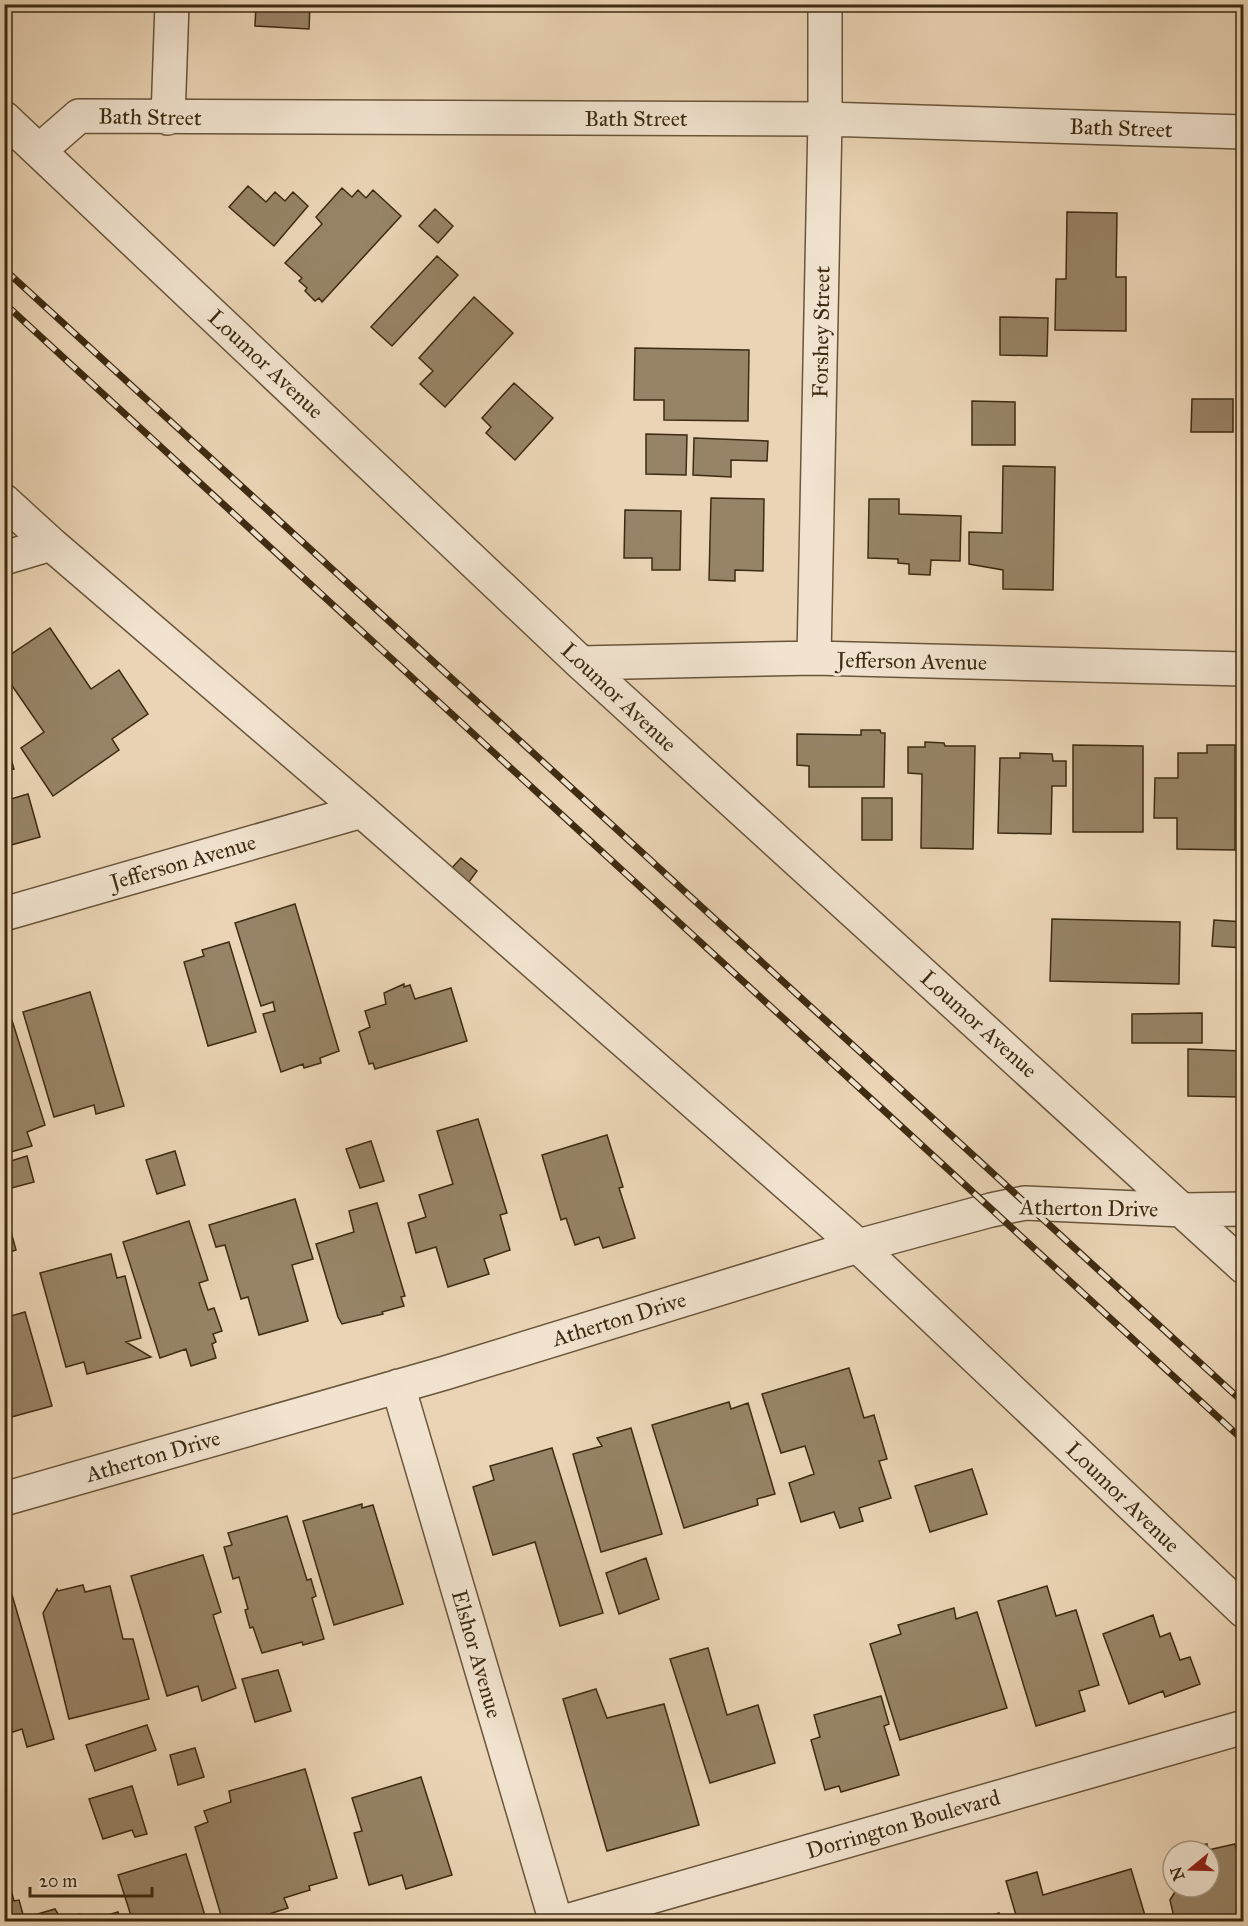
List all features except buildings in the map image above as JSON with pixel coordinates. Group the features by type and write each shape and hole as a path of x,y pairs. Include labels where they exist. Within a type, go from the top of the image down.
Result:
{"street":[{"path":"168,118 172,4"},
{"name":"Forshey Street","path":"814,658 825,119 825,4"},
{"name":"Bath Street","path":"40,150 79,116 825,119 1244,132"},
{"name":"Loumor Avenue","path":"4,118 581,663 1244,1267"},
{"name":"Loumor Avenue","path":"4,501 858,1246 1244,1611"},
{"path":"4,558 51,544"},
{"name":"Jefferson Avenue","path":"581,663 814,658 1244,669"},
{"name":"Jefferson Avenue","path":"4,914 362,811"},
{"name":"Atherton Drive","path":"4,1499 398,1386 858,1246 991,1210 1025,1203 1183,1210 1244,1209"},
{"name":"Elshor Avenue","path":"398,1386 555,1922"},
{"name":"Dorrington Boulevard","path":"563,1922 1244,1727"}],"railway":[{"path":"4,269 1244,1403"},
{"path":"4,303 1244,1441"}]}
